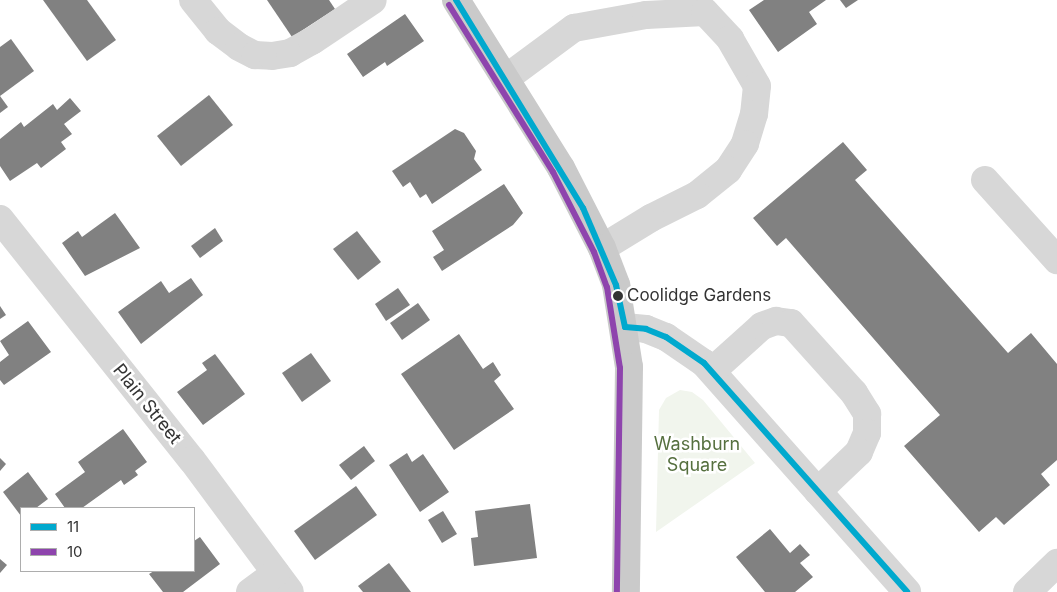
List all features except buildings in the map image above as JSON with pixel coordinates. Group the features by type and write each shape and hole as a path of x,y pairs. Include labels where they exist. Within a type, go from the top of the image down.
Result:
{"main road":[{"path":"456,0 561,168 602,248 616,285 625,327 630,414 626,592"}],"street":[{"path":"193,0 218,31 239,47 255,55 272,56 290,53 312,42 373,0"},
{"path":"506,79 574,28 646,15 705,12 730,39 757,86 754,114 745,144 728,170 697,195 602,248"},
{"path":"985,180 1057,260"},
{"name":"Plain Street","path":"0,218 192,460 283,583"},
{"path":"712,371 762,326 776,321 791,323 854,393 867,414 867,433 859,452 818,491"},
{"path":"625,327 646,329 666,337 686,348 712,371 907,592"},
{"path":"1027,592 1057,563"},
{"path":"250,592 283,583"}],"green space":[{"name":"Washburn Square","path":"680,390 692,392 703,400 755,463 656,532 659,410 666,398"}],"transit line":[{"name":"11","path":"456,0 583,208 616,285 625,327 646,329 666,337 704,363 907,592"},
{"name":"10","path":"449,5 553,172 594,252 607,287 620,368 617,592"}],"place":[{"name":"Coolidge Gardens","path":"618,296"}]}
